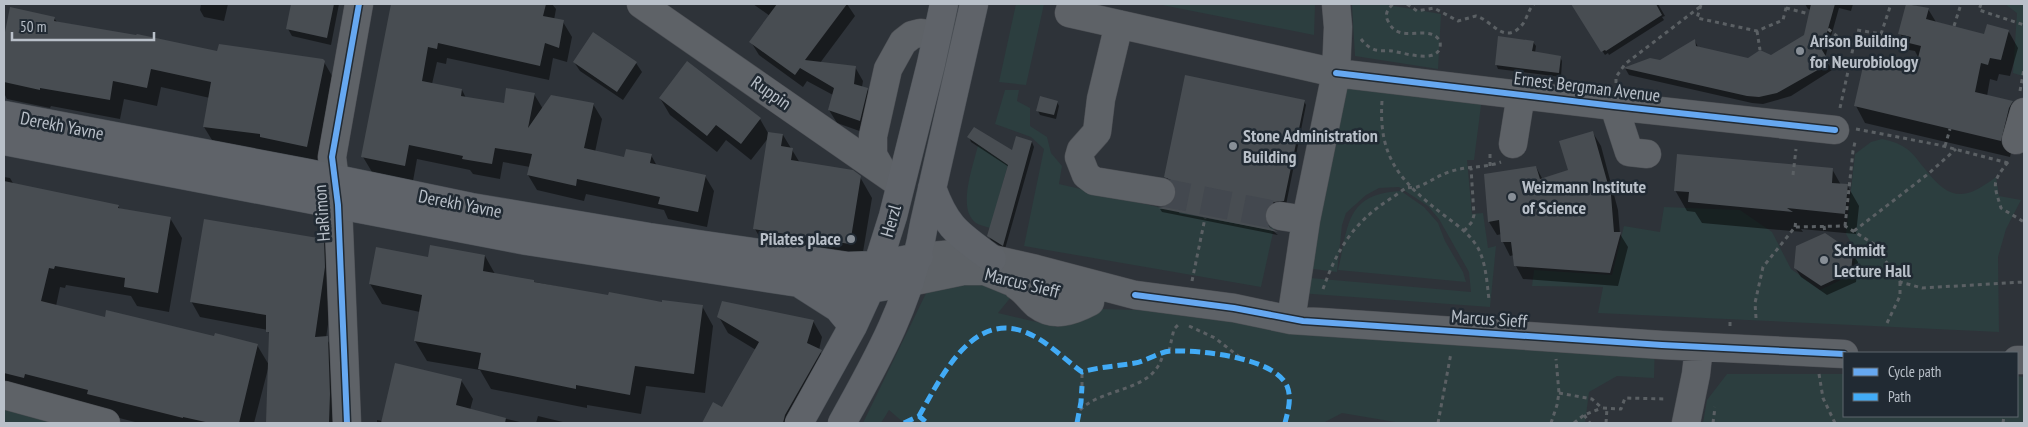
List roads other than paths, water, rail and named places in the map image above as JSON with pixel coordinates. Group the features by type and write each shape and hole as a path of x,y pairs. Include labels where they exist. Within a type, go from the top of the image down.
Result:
{"main road":[{"name":"Herzl","path":"799,423 853,326 874,277 894,216 891,177 937,35 944,4"},
{"name":"Herzl","path":"842,423 894,326 914,269 974,4"},
{"name":"Derekh Yavne","path":"4,115 308,172 337,192 527,241 799,283 874,277 914,269"},
{"name":"Derekh Yavne","path":"4,141 337,192 471,207 649,237 848,266 874,277"},
{"path":"932,188 940,208 951,226 992,259"},
{"path":"799,283 838,308 853,326"}],"street":[{"name":"HaRimon","path":"347,423 337,192 332,157 359,4"},
{"name":"Ruppin","path":"641,4 891,177"},
{"name":"Ernest Bergman Avenue","path":"1070,8 1119,24 1336,73 1614,106 1847,130"},
{"path":"1291,320 1293,218 1336,73 1337,16"},
{"path":"1119,24 1102,99 1097,132 1081,150 1079,158 1086,175 1094,181 1162,192"},
{"path":"891,177 873,155 873,136 888,69 903,42 912,35 920,33 937,35"},
{"path":"1513,144 1521,94"},
{"path":"1614,106 1628,152 1647,154"},
{"path":"2012,152 2024,112"},
{"name":"Marcus Sieff","path":"914,269 954,254 1036,268 1135,295 1184,311 1234,308 1291,320 1831,354"},
{"name":"Marcus Sieff","path":"914,269 985,271 1012,282 1042,290 1096,299 1135,295"},
{"path":"1686,423 1696,374 1699,347"},
{"path":"4,395 106,423"}],"tunnel":[{"path":"1161,192 1280,216"}],"place":[{"name":"Arison Building for Neurobiology","path":"1800,51"},
{"name":"Stone Administration Building","path":"1233,146"},
{"name":"Weizmann Institute of Science","path":"1512,197"},
{"name":"Pilates place","path":"851,239"},
{"name":"Schmidt Lecture Hall","path":"1824,260"}]}
